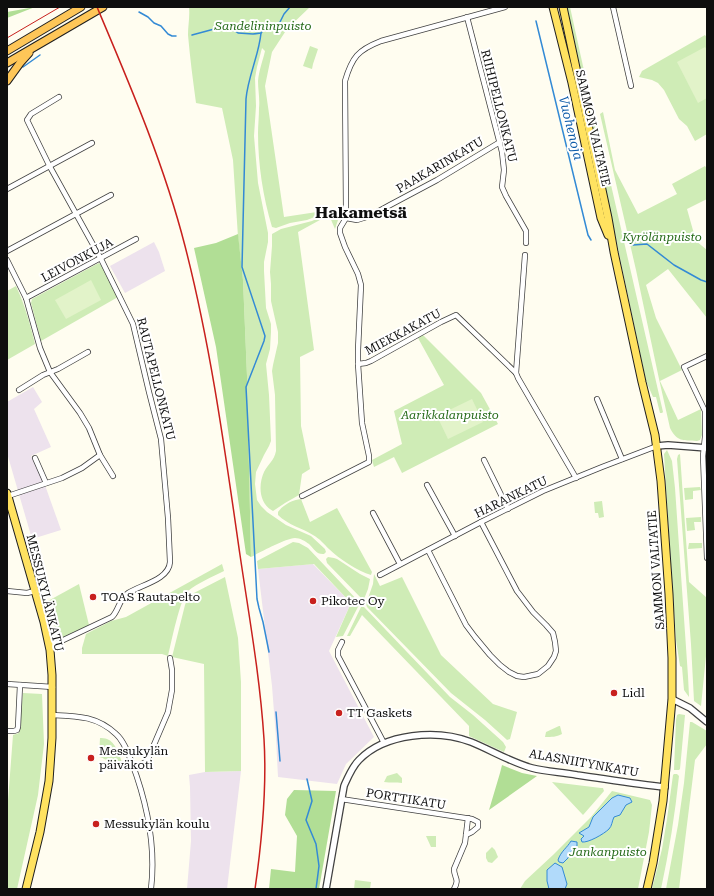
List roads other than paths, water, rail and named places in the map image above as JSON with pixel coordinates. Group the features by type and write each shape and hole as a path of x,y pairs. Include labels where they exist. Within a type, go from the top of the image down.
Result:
{"highway":[{"path":"7,51 81,7"},
{"path":"7,63 103,7"},
{"path":"7,81 20,62 32,49"}],"main road":[{"name":"SAMMON VALTATIE","path":"553,7 572,83 601,218 614,252"},
{"name":"SAMMON VALTATIE","path":"563,7 642,382 654,429 661,481 669,594 672,699 665,787 653,863 647,889"},
{"name":"MESSUKYLÄNKATU","path":"7,495 49,645 53,687 51,760 46,802 26,889"}],"street":[{"path":"302,496 369,462 370,456 362,423 358,364 361,285 358,274 340,233 340,228 346,218 345,81 349,66 357,55 369,46 382,41 505,7"},
{"path":"614,7 631,86"},
{"name":"RIIHIPELLONKATU","path":"467,17 500,142 504,170 502,187 526,232 526,243"},
{"name":"RAUTAPELLONKATU","path":"49,645 63,641 112,617 124,596 159,578 167,571 170,565 170,545 160,432 133,324 101,258 49,165 27,120 31,114 59,97"},
{"name":"PAAKARINKATU","path":"346,218 358,220 370,216 437,180 500,142"},
{"path":"7,189 92,143"},
{"path":"7,251 111,195"},
{"name":"LEIVONKUJA","path":"26,298 136,240"},
{"path":"525,255 516,373 576,478"},
{"path":"7,260 26,298 40,348 50,372 80,413 89,428 100,455 113,476"},
{"name":"MIEKKAKATU","path":"358,364 372,361 456,315 516,373"},
{"path":"19,390 88,352"},
{"path":"707,356 684,367 706,410 705,448 707,558"},
{"path":"597,399 622,460"},
{"path":"657,446 668,445 705,448"},
{"name":"HARANKATU","path":"380,575 543,491 657,446"},
{"path":"7,495 62,478 82,468 100,455"},
{"path":"35,458 46,483"},
{"path":"484,460 508,509"},
{"path":"427,484 455,536"},
{"path":"373,513 400,564"},
{"path":"428,550 466,625 490,655 508,672 517,676 524,677 538,674 548,666 556,651 552,633 517,592 482,522"},
{"path":"7,591 35,591"},
{"path":"342,642 338,650 338,656 384,743"},
{"path":"134,769 147,761 168,712 172,690 172,670 170,658"},
{"path":"7,684 53,687"},
{"path":"7,731 18,730 20,685"},
{"path":"672,699 690,708 707,722"},
{"path":"53,715 78,716 94,720 106,726 117,735 126,749 144,800 150,831 152,861 151,889"},
{"name":"ALASNIITYNKATU","path":"326,889 344,786 355,765 366,754 384,743 414,736 446,736 471,742 504,758 532,768 665,787"},
{"name":"PORTTIKATU","path":"341,799 468,818"},
{"path":"454,889 457,884 457,879 454,869 464,843 468,818 476,820 478,822 478,827 466,835"}],"water":[{"path":"618,795 630,798 632,802 626,805 620,815 614,817 611,826 607,831 592,840 582,842 581,839 584,836 579,833 589,827 593,817 612,798"},
{"path":"571,841 577,842 577,846 572,850 568,858 563,863 559,862 558,860 561,854"},
{"path":"555,863 562,867 567,884 565,889 549,889 547,870"}],"waterway":[{"name":"Vuohenoja","path":"192,35 224,27 238,33 261,33 266,27 278,24 290,7"},
{"name":"Vuohenoja","path":"139,12 148,17 154,23 161,26 168,34 176,36"},
{"name":"Vuohenoja","path":"536,21 588,235 591,240"},
{"path":"261,33 246,99 242,267 265,336 246,387 257,599 269,652"},
{"name":"Vuohenoja","path":"23,67 40,55"},
{"name":"Vuohenoja","path":"633,245 647,244 674,265 707,282"},
{"path":"276,712 280,761"},
{"path":"307,779 312,801 306,820 316,844 319,866 316,889"}],"tram line":[{"path":"7,38 60,7"}],"railway":[{"path":"97,7 134,95 157,155 177,215 194,284 210,361 223,438 257,670 264,739 265,777 262,833 255,889"}],"place":[{"name":"TOAS Rautapelto","path":"93,597"},
{"name":"Pikotec Oy","path":"313,601"},
{"name":"Lidl","path":"614,693"},
{"name":"TT Gaskets","path":"339,713"},
{"name":"Messukylän päiväkoti","path":"91,758"},
{"name":"Messukylän koulu","path":"96,824"}],"district":[{"name":"Hakametsä","path":"361,212"}],"park label":[{"name":"Sandelininpuisto","path":"263,26"},
{"name":"Kyrölänpuisto","path":"662,237"},
{"name":"Aarikkalanpuisto","path":"450,415"},
{"name":"Jankanpuisto","path":"608,852"}]}
